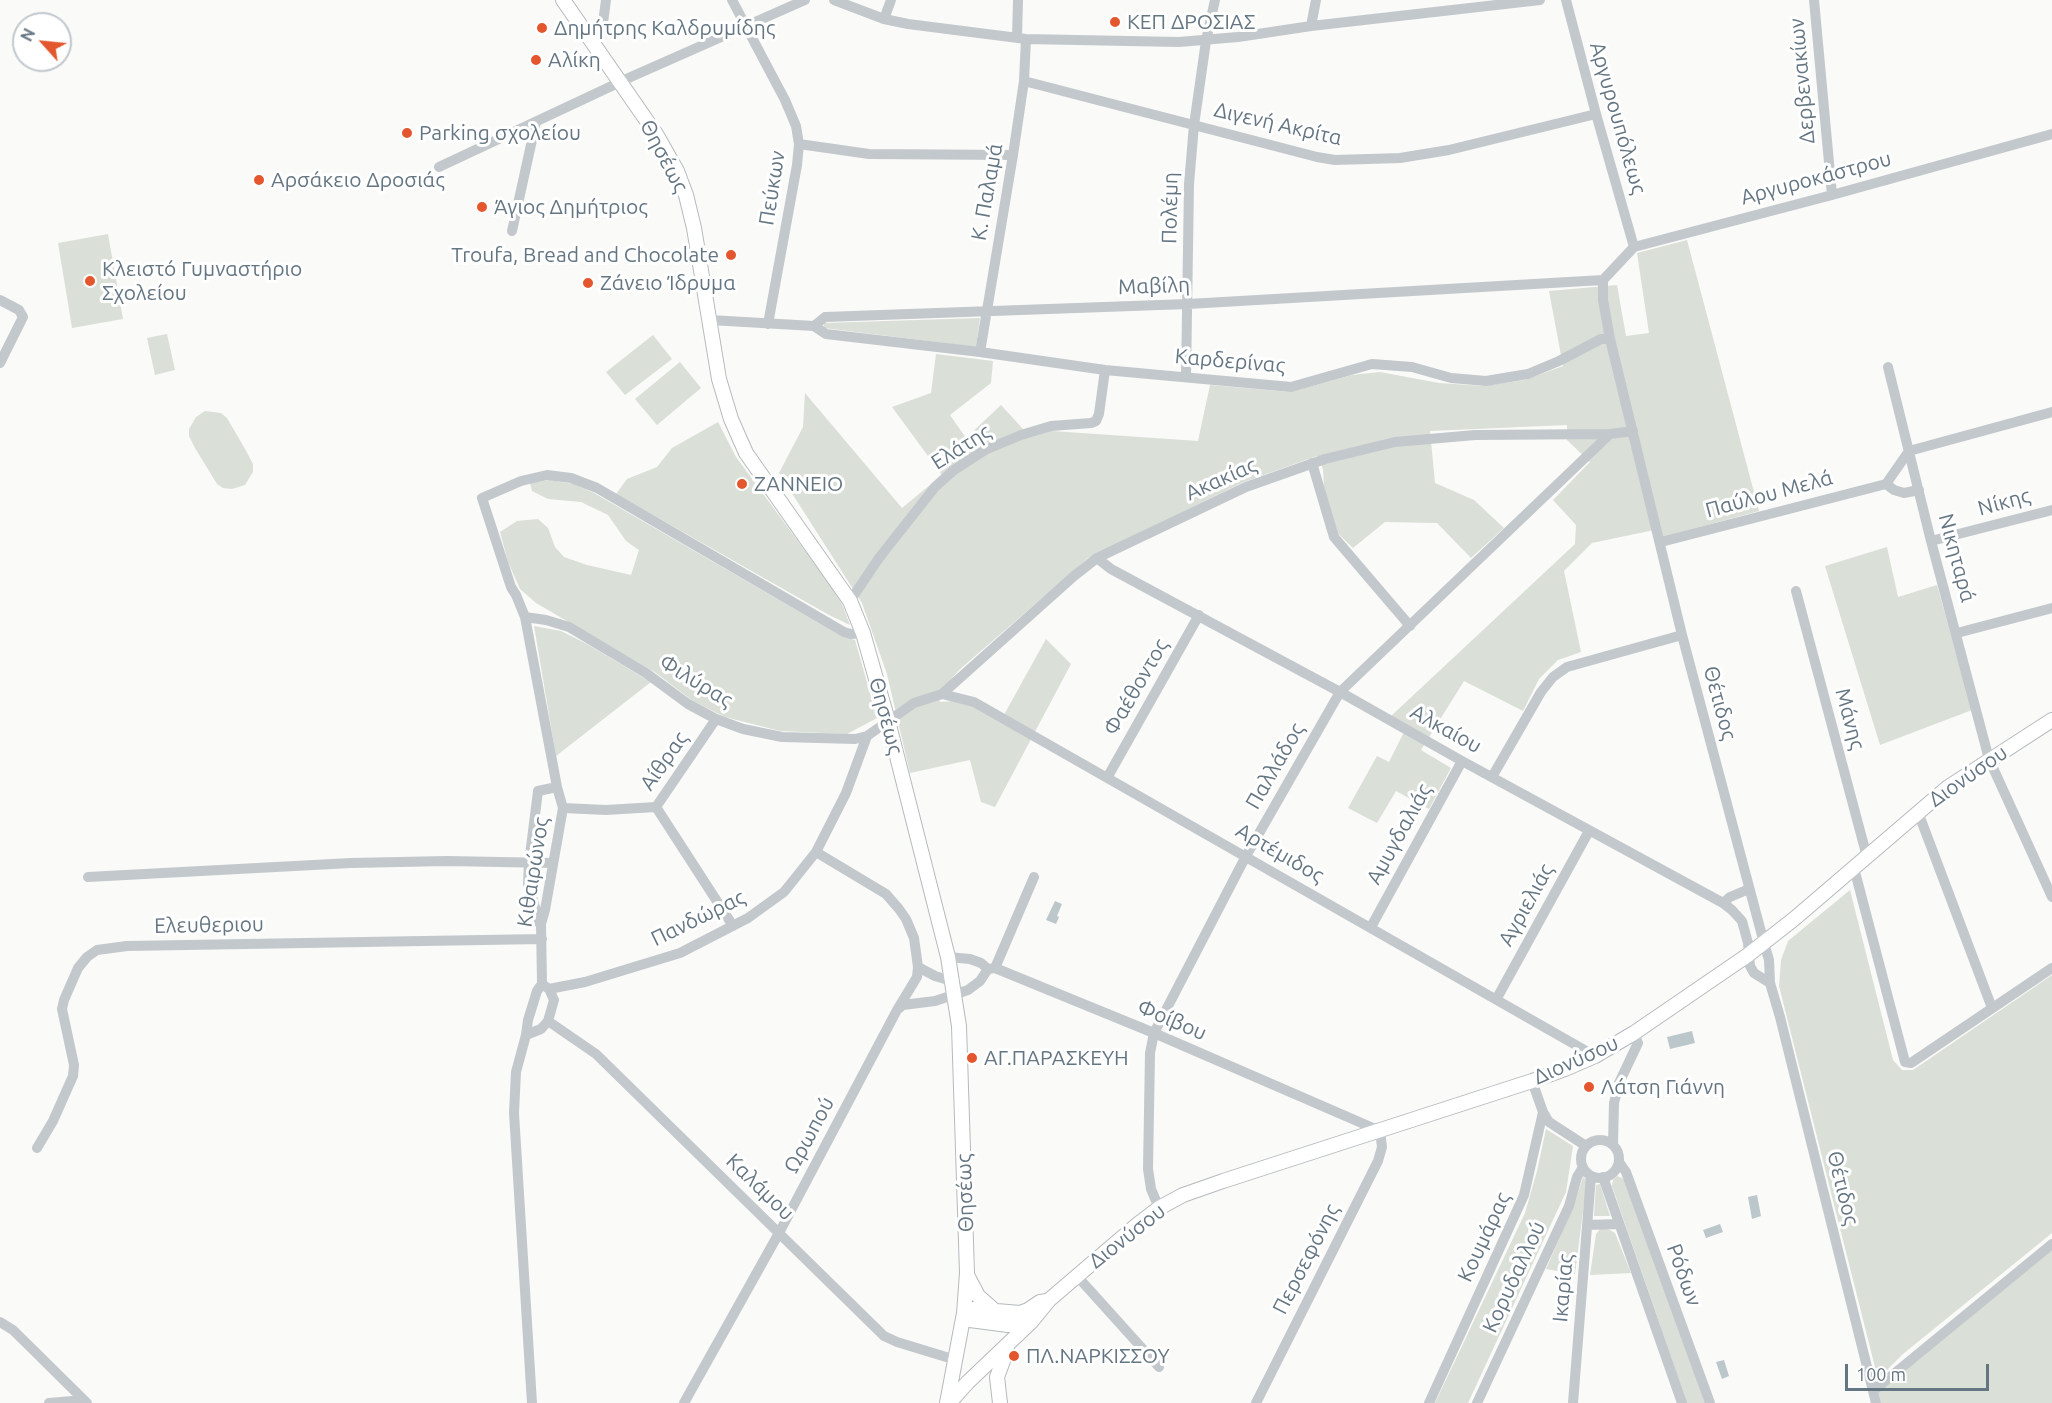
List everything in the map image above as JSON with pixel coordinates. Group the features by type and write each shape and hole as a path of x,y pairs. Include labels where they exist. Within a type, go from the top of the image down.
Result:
{"main road":[{"name":"Θησέως","path":"563,0 656,134 677,171 694,228 719,379 731,419 746,453 850,601 863,633 888,721 948,957 961,1054 967,1273 964,1313 948,1403"},
{"name":"Διονύσου","path":"948,1403 1031,1322 1049,1300 1159,1208 1223,1181 1532,1081 1595,1056 1634,1033 1748,955 1947,788 2052,720"},
{"path":"967,1273 978,1296 997,1312"},
{"name":"Διονύσου","path":"964,1313 973,1309 1020,1313 1040,1302 1049,1300"},
{"path":"964,1313 970,1320 1008,1325 1031,1322"},
{"path":"1000,1403 997,1377 1009,1344"}],"street":[{"path":"592,39 603,23 606,0"},
{"name":"Πεύκων","path":"732,0 785,100 796,126 799,144 768,324"},
{"path":"439,167 805,0"},
{"path":"834,0 884,19 908,24 1021,38 1206,41 1311,26 1540,0"},
{"path":"884,19 891,0"},
{"name":"Κ. Παλαμά","path":"980,352 1014,155 1024,81 1018,0"},
{"name":"Πολέμη","path":"1186,377 1189,184 1194,125 1206,41 1215,0"},
{"path":"1311,26 1316,0"},
{"name":"Αργυρουπόλεως","path":"1566,0 1634,247"},
{"name":"Δερβενακίων","path":"1814,0 1832,195"},
{"name":"Διγενή Ακρίτα","path":"1024,81 1317,158 1335,160 1400,158 1449,150 1596,114"},
{"path":"512,231 536,122"},
{"name":"Αργυροκάστρου","path":"1634,247 2052,134"},
{"path":"799,144 869,154 1014,155"},
{"path":"1633,431 1610,339 1603,300 1603,280 1634,247"},
{"name":"Μαβίλη","path":"710,320 814,326 825,317 1188,304 1603,280"},
{"path":"0,300 18,310 23,317 0,363"},
{"name":"Καρδερίνας","path":"814,326 826,334 980,352 1105,370 1291,387 1372,364 1412,367 1451,378 1486,381 1528,374 1601,339 1610,339"},
{"name":"Νικηταρά","path":"1888,367 1931,542 1989,759 2052,897"},
{"name":"Ελάτης","path":"850,601 879,558 935,487 954,470 985,450 1021,435 1052,426 1096,421 1105,370"},
{"path":"1886,484 1909,451 2052,412"},
{"name":"Ακακίας","path":"888,721 914,703 942,694 1097,558 1246,487 1312,463 1406,441 1475,435 1610,434 1633,431"},
{"name":"Θέτιδος","path":"1633,431 1682,635 1764,943 1770,983 1876,1403"},
{"name":"Παλλάδος","path":"1159,1208 1151,1189 1148,1169 1150,1053 1154,1033 1246,856 1340,692 1610,434"},
{"path":"1312,463 1334,537 1410,626"},
{"name":"Κιθαιρώνος","path":"532,1403 514,1113 516,1072 535,995 546,987 541,924 563,808 525,618 511,587 482,498 521,481 548,475 571,478 597,488 844,632 863,633"},
{"name":"Παύλου Μελά","path":"1661,542 1886,484 1904,493 1919,490"},
{"name":"Νίκης","path":"1931,542 2052,510"},
{"name":"Αλκαίου","path":"1097,558 1111,569 1723,903 1742,921 1748,943 1748,955"},
{"name":"Μάνης","path":"1796,591 1867,857"},
{"path":"1957,633 2052,608"},
{"name":"Φαέθοντος","path":"1107,778 1199,615"},
{"name":"Φιλύρας","path":"525,618 546,620 568,627 646,673 688,704 716,719 743,729 782,737 855,739 867,736"},
{"path":"1492,777 1541,692 1553,677 1567,667 1682,635"},
{"name":"Αρτέμιδος","path":"942,694 974,702 1497,998 1595,1056"},
{"name":"Αίθρας","path":"563,808 617,810 656,807 716,719"},
{"path":"867,736 888,721"},
{"name":"Πανδώρας","path":"546,987 595,979 680,953 748,918 784,892 816,852 846,793 867,736"},
{"name":"Αμυγδαλιάς","path":"1371,927 1462,761"},
{"path":"541,924 528,884 538,791 557,787"},
{"path":"656,807 733,926"},
{"path":"1918,812 1992,1008"},
{"name":"Αγριελιάς","path":"1497,998 1589,831"},
{"path":"816,852 886,894 906,919 914,938 918,967 945,979 952,978"},
{"path":"88,877 351,863 447,861 552,863"},
{"path":"1854,868 1905,1062 1911,1063 2052,968"},
{"path":"897,1010 903,1005 955,996 976,986 992,968 1034,877"},
{"path":"1723,903 1749,888"},
{"name":"Ελευθεριου","path":"37,1148 53,1121 73,1076 74,1065 62,1009 64,1000 78,968 97,950 128,946 542,939"},
{"name":"Θέτιδος","path":"1748,955 1754,974 1770,983"},
{"name":"Φοίβου","path":"948,957 970,959 981,963 1154,1033 1380,1131"},
{"name":"Ωρωπού","path":"684,1403 917,977 918,967"},
{"path":"526,1035 541,1029 548,1021 554,1000 546,987"},
{"name":"Καλάμου","path":"548,1021 596,1054 884,1336 956,1360"},
{"path":"1613,1145 1614,1103 1619,1083 1638,1043 1634,1033"},
{"path":"1532,1081 1549,1122 1586,1146"},
{"name":"Κουμάρας","path":"1429,1403 1524,1196 1543,1112"},
{"name":"Περσεφόνης","path":"1256,1403 1378,1161 1382,1147 1380,1131"},
{"path":"1597,1140 1613,1145 1619,1156 1619,1162 1613,1172 1597,1177 1583,1167 1581,1156 1586,1146 1597,1140"},
{"name":"Ρόδων","path":"1619,1162 1626,1172 1710,1403"},
{"name":"Κορυδαλλού","path":"1477,1403 1569,1206 1577,1177 1583,1167"},
{"name":"Ρόδων","path":"1597,1177 1619,1224 1682,1403"},
{"name":"Ικαρίας","path":"1573,1403 1587,1225 1597,1177"},
{"path":"1587,1225 1619,1224"},
{"path":"1873,1391 2052,1244"},
{"path":"1077,1276 1159,1367"},
{"path":"0,1322 14,1330 86,1401"},
{"path":"49,1403 86,1401"}],"shaded area":[{"name":"Κλειστό Γυμναστήριο Σχολείου","path":"108,234 123,319 72,328 58,243"},
{"path":"1687,240 1759,511 1663,537 1659,529 1592,543 1564,571 1581,652 1558,660 1539,679 1523,711 1464,681 1421,750 1451,768 1429,809 1396,791 1377,823 1348,808 1377,756 1389,762 1406,728 1390,717 1575,544 1576,525 1553,500 1590,462 1567,440 1567,425 1430,431 1435,483 1474,500 1504,528 1471,558 1437,523 1385,522 1353,548 1326,522 1323,469 1317,456 1244,482 1088,558 959,670 938,695 940,702 954,701 971,705 1000,722 1046,639 1071,664 995,807 981,802 970,760 910,773 887,674 862,603 779,473 803,427 805,393 902,508 942,475 892,407 931,393 936,354 993,361 991,383 950,415 966,438 1001,405 1023,429 1198,441 1210,385 1290,392 1352,375 1380,372 1439,383 1483,386 1525,380 1563,366 1549,291 1617,285 1626,336 1649,333 1637,253"},
{"path":"980,318 976,347 824,328 824,323"},
{"path":"167,334 175,370 155,375 147,338"},
{"path":"653,335 672,359 625,395 606,372"},
{"path":"680,362 701,388 657,425 635,399"},
{"path":"205,411 221,413 227,418 245,449 253,464 253,472 245,485 232,489 223,488 217,484 195,448 189,436 189,429 196,417"},
{"path":"718,422 736,457 842,604 850,625 616,494 627,479 657,467 672,448"},
{"path":"550,480 573,484 594,493 838,634 855,640 877,718 847,734 780,731 725,717 693,701 656,673 536,603 520,589 508,562 500,532 517,521 538,519 548,528 555,547 564,557 587,565 631,575 639,550 626,541 608,515 581,502 548,499 532,491 530,483"},
{"path":"1887,547 1898,597 1937,585 1972,710 1880,745 1825,566"},
{"path":"534,626 561,631 651,682 556,756"},
{"path":"1850,890 1893,1060 1902,1070 1913,1070 2052,975 2052,1233 1903,1354 1878,1379 1779,986 1781,960 1788,941"},
{"path":"1055,901 1062,904 1056,924 1046,920"},
{"path":"1692,1031 1695,1043 1670,1049 1667,1037"},
{"path":"1546,1129 1573,1146 1566,1192 1468,1403 1435,1403 1525,1213"},
{"path":"1617,1176 1625,1181 1705,1403 1687,1403 1612,1186"},
{"path":"1583,1177 1587,1180 1575,1274 1546,1269 1575,1202"},
{"path":"1600,1184 1610,1216 1594,1216 1596,1185"},
{"path":"1757,1195 1761,1216 1752,1219 1748,1197"},
{"path":"1720,1224 1723,1232 1706,1238 1703,1230"},
{"path":"1600,1229 1608,1229 1615,1233 1631,1273 1590,1275 1596,1234"},
{"path":"2052,1247 2052,1403 1881,1403 1878,1390"},
{"path":"1724,1360 1729,1376 1722,1379 1716,1362"}],"place":[{"name":"ΚΕΠ ΔΡΟΣΙΑΣ","path":"1115,22"},
{"name":"Δημήτρης Καλδρυμίδης","path":"542,28"},
{"name":"Αλίκη","path":"536,60"},
{"name":"Parking σχολείου","path":"407,133"},
{"name":"Αρσάκειο Δροσιάς","path":"259,180"},
{"name":"Άγιος Δημήτριος","path":"482,207"},
{"name":"Troufa, Bread and Chocolate","path":"731,255"},
{"name":"Κλειστό Γυμναστήριο Σχολείου","path":"90,281"},
{"name":"Ζάνειο Ίδρυμα","path":"588,283"},
{"name":"ΖΑΝΝΕΙΟ","path":"742,484"},
{"name":"ΑΓ.ΠΑΡΑΣΚΕΥΗ","path":"972,1058"},
{"name":"Λάτση Γιάννη","path":"1589,1087"},
{"name":"ΠΛ.ΝΑΡΚΙΣΣΟΥ","path":"1014,1356"}]}
